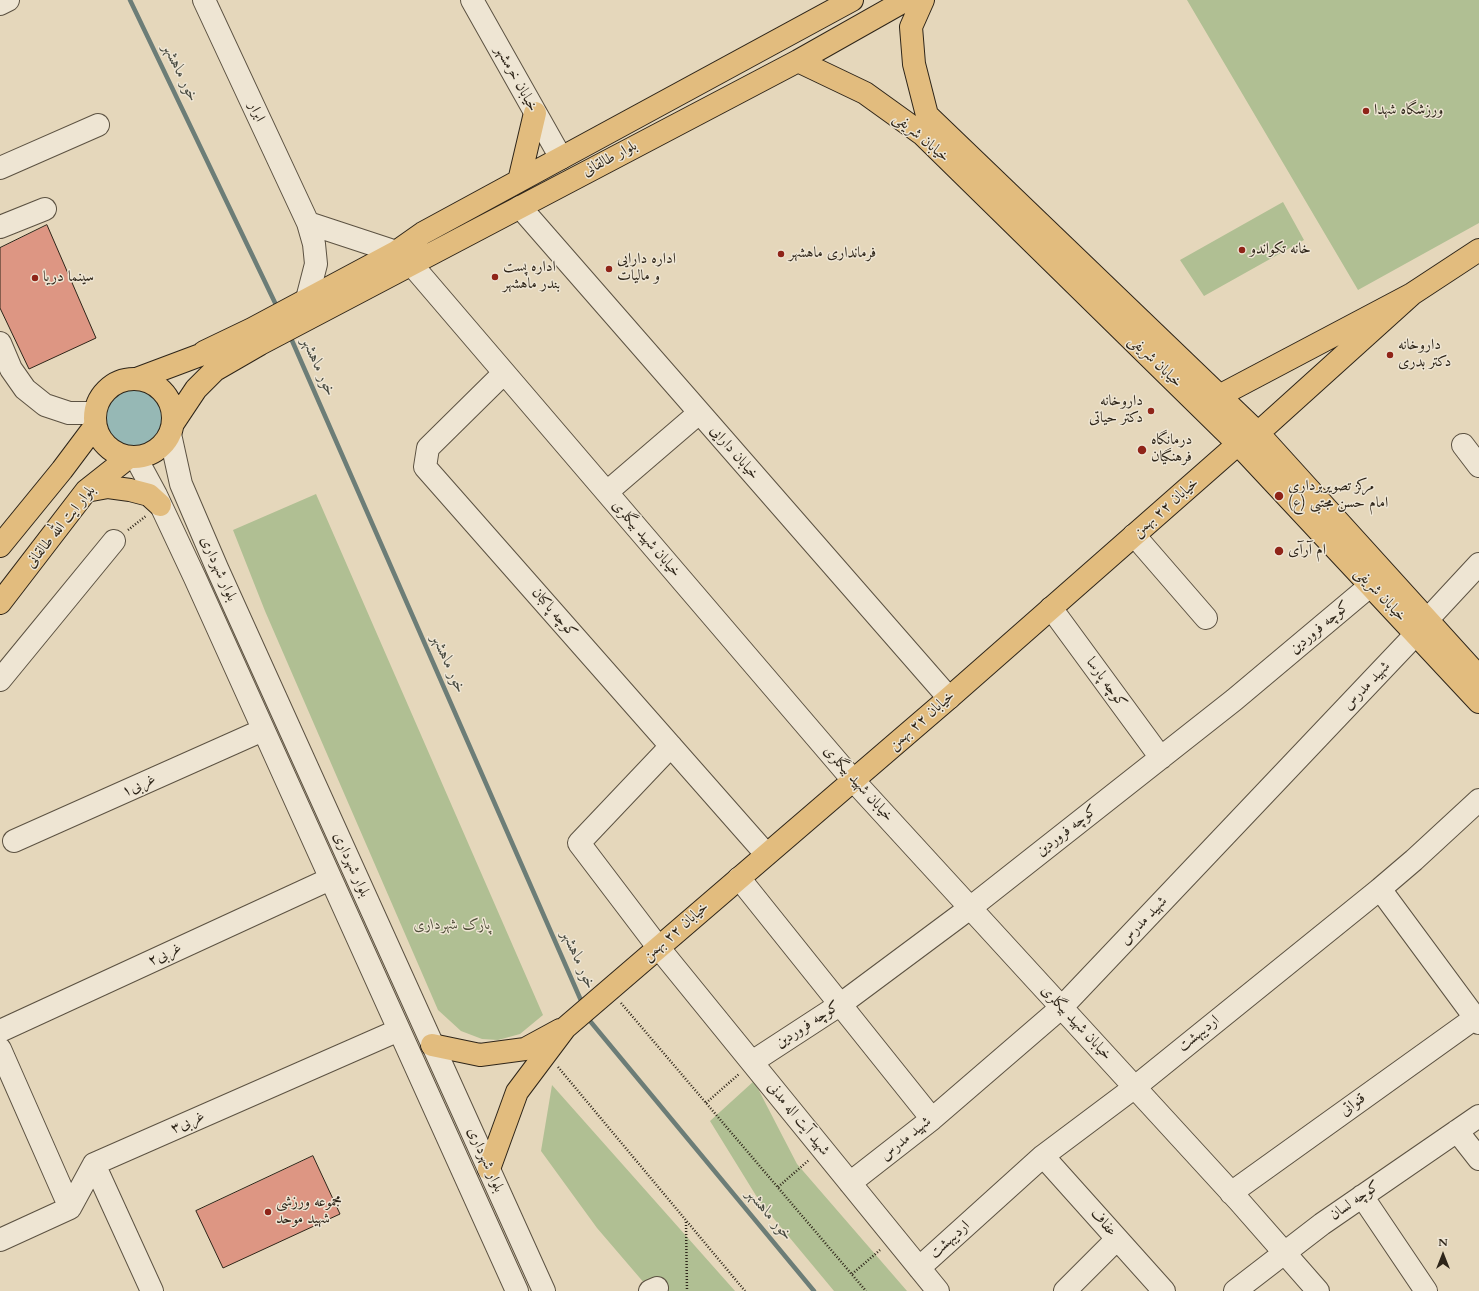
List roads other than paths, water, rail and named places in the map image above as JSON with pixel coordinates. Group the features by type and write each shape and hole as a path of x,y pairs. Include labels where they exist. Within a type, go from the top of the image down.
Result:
{"main road":[{"name":"بلوار طالقانی","path":"404,258 423,233 852,0"},
{"name":"بلوار طالقانی","path":"256,336 308,305 404,258 520,207 798,61 906,0"},
{"name":"خیابان شریفی","path":"924,0 911,27 914,64 927,115 1021,218 1211,403 1258,433 1422,627 1479,702"},
{"name":"خیابان شریفی","path":"798,61 865,93 922,134 1021,218"},
{"path":"519,181 536,113"},
{"path":"1211,403 1412,294 1479,250"},
{"name":"خیابان ۲۲ بهمن","path":"565,1028 949,698 1238,444 1258,433 1412,294"},
{"path":"256,336 215,370 196,389 172,428 164,445 154,452 132,457 118,454 107,447 99,437 95,419 98,401 105,391 115,383 126,379 139,378 203,354 204,352 256,336"},
{"path":"139,378 156,385 169,398 173,410 172,428"},
{"name":"خیابان شریفی","path":"1211,403 1238,444 1371,585 1479,677"},
{"path":"0,546 62,470 95,419"},
{"name":"بلوار ایت الله طالقانی","path":"0,603 86,491 132,457"},
{"path":"86,491 108,487 130,490 149,496 160,505"},
{"path":"432,1045 480,1055 525,1049 565,1028"},
{"path":"489,1169 517,1092 565,1028"}],"street":[{"path":"0,4 8,0"},
{"name":"ابرار","path":"204,0 308,223 314,244 316,264 308,305"},
{"name":"خیابان خرمشهر","path":"472,0 561,158"},
{"path":"0,168 98,125"},
{"name":"خیابان دارایی","path":"520,207 949,698"},
{"path":"0,227 45,209"},
{"path":"308,223 404,258"},
{"name":"خیابان شهید بیگلری","path":"404,258 607,492 853,780 1135,1087 1318,1291"},
{"path":"0,343 11,369 25,389 45,405 69,413 95,419"},
{"name":"کوچه پاکبان","path":"504,373 428,448 425,468 766,854"},
{"path":"607,492 699,413"},
{"name":"بلوار شهرداری","path":"172,428 181,484 217,568 544,1291"},
{"path":"1463,445 1479,466"},
{"name":"بلوار شهرداری","path":"132,457 160,505 194,578 516,1291"},
{"path":"1134,535 1206,618"},
{"path":"0,680 114,542"},
{"name":"شهید مدرس","path":"850,1183 932,1119 1062,1007 1422,627 1479,564"},
{"path":"194,578 217,568"},
{"name":"کوچه فروردین","path":"752,1062 841,1004 970,908 1234,700 1371,585"},
{"name":"کوچه پارسا","path":"1051,608 1161,758"},
{"name":"۱غربی","path":"14,841 263,730"},
{"name":"شهید آیت اله مدنی","path":"671,746 579,843 658,947 938,1291"},
{"name":"اردیبهشت","path":"919,1268 1043,1156 1135,1087 1380,889 1479,800"},
{"path":"739,878 932,1119"},
{"name":"۲غربی","path":"0,1031 330,879"},
{"path":"1380,889 1477,1020"},
{"name":"قنواتی","path":"1231,1193 1477,1020"},
{"name":"۳غربی","path":"94,1164 399,1030"},
{"path":"0,1049 70,1208"},
{"name":"کوچه لسان","path":"1235,1291 1322,1224 1479,1116"},
{"path":"1457,1131 1479,1159"},
{"name":"عفاف","path":"1043,1156 1164,1291"},
{"path":"0,1240 70,1208 94,1164"},
{"path":"94,1164 152,1291"},
{"path":"1362,1196 1426,1291"},
{"path":"1065,1291 1117,1239"}],"water":[{"path":"128,388 140,388 155,396 163,411 163,423 155,438 140,446 128,446 113,438 105,423 105,411 113,396"}],"waterway":[{"name":"خور ماهشهر","path":"130,0 278,309"},
{"name":"خور ماهشهر","path":"290,336 583,1005"},
{"name":"خور ماهشهر","path":"588,1015 590,1021 814,1291"}],"place":[{"name":"ورزشگاه شهدا","path":"1366,111"},
{"name":"خانه تکواندو","path":"1242,250"},
{"name":"فرمانداری ماهشهر","path":"781,254"},
{"name":"اداره دارایی و مالیات","path":"609,269"},
{"name":"اداره پست بندر ماهشهر","path":"495,277"},
{"name":"سینما دریا","path":"35,278"},
{"name":"داروخانه دکتر بدری","path":"1390,355"},
{"name":"داروخانه دکتر حیاتی","path":"1151,411"},
{"name":"درمانگاه فرهنگیان","path":"1142,450"},
{"name":"مرکز تصویربرداری امام حسن مجتبی (ع)","path":"1279,496"},
{"name":"ام آرآی","path":"1279,551"},
{"name":"مجموعه ورزشی شهید موحد","path":"268,1212"}],"park label":[{"name":"پارک شهرداری","path":"452,926"}]}
